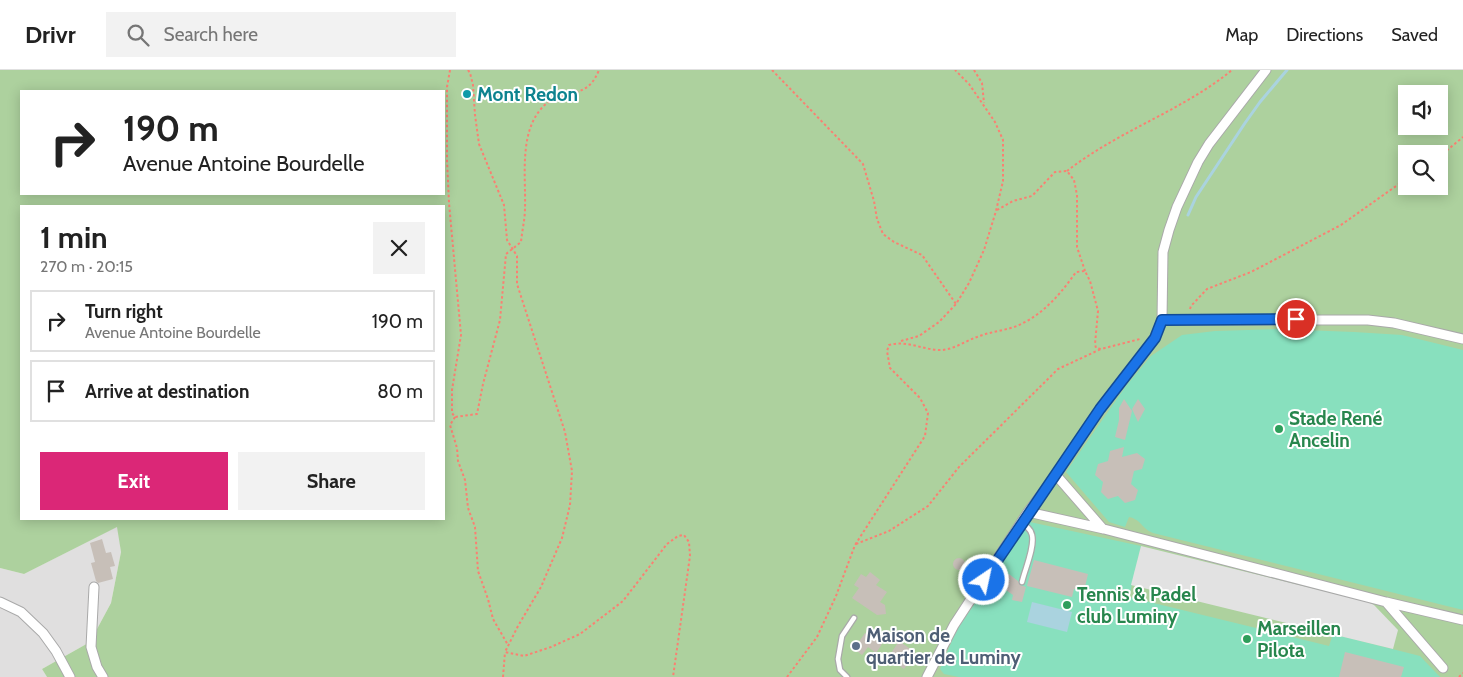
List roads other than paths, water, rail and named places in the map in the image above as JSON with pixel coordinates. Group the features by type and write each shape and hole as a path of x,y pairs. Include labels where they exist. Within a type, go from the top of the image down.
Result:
{"street":[{"path":"927,677 954,625 1028,512 1056,475 1100,409 1155,338 1162,320 1163,252 1168,230 1177,207 1198,162 1209,144 1266,70"},
{"path":"1162,320 1368,320 1394,323 1463,339"},
{"path":"1056,475 1104,529"},
{"path":"1028,512 1104,529 1463,620"},
{"path":"94,587 91,647 97,667 103,677"},
{"path":"0,602 21,612 44,633 70,677"},
{"path":"1386,602 1443,668"}],"lane":[{"path":"1021,523 1032,533 1032,545 1022,582"},
{"path":"847,677 840,670 838,659 842,636 854,618"}],"water":[{"path":"1032,602 1072,612 1067,632 1027,622"}],"waterway":[{"path":"1188,215 1196,197 1245,123 1287,70"}],"place":[{"name":"Mont Redon","path":"467,94"},
{"name":"Stade René Ancelin","path":"1279,429"},
{"name":"Tennis & Padel club Luminy","path":"1067,605"},
{"name":"Marseillen Pilota","path":"1247,639"},
{"name":"Maison de quartier de Luminy","path":"856,646"}]}
